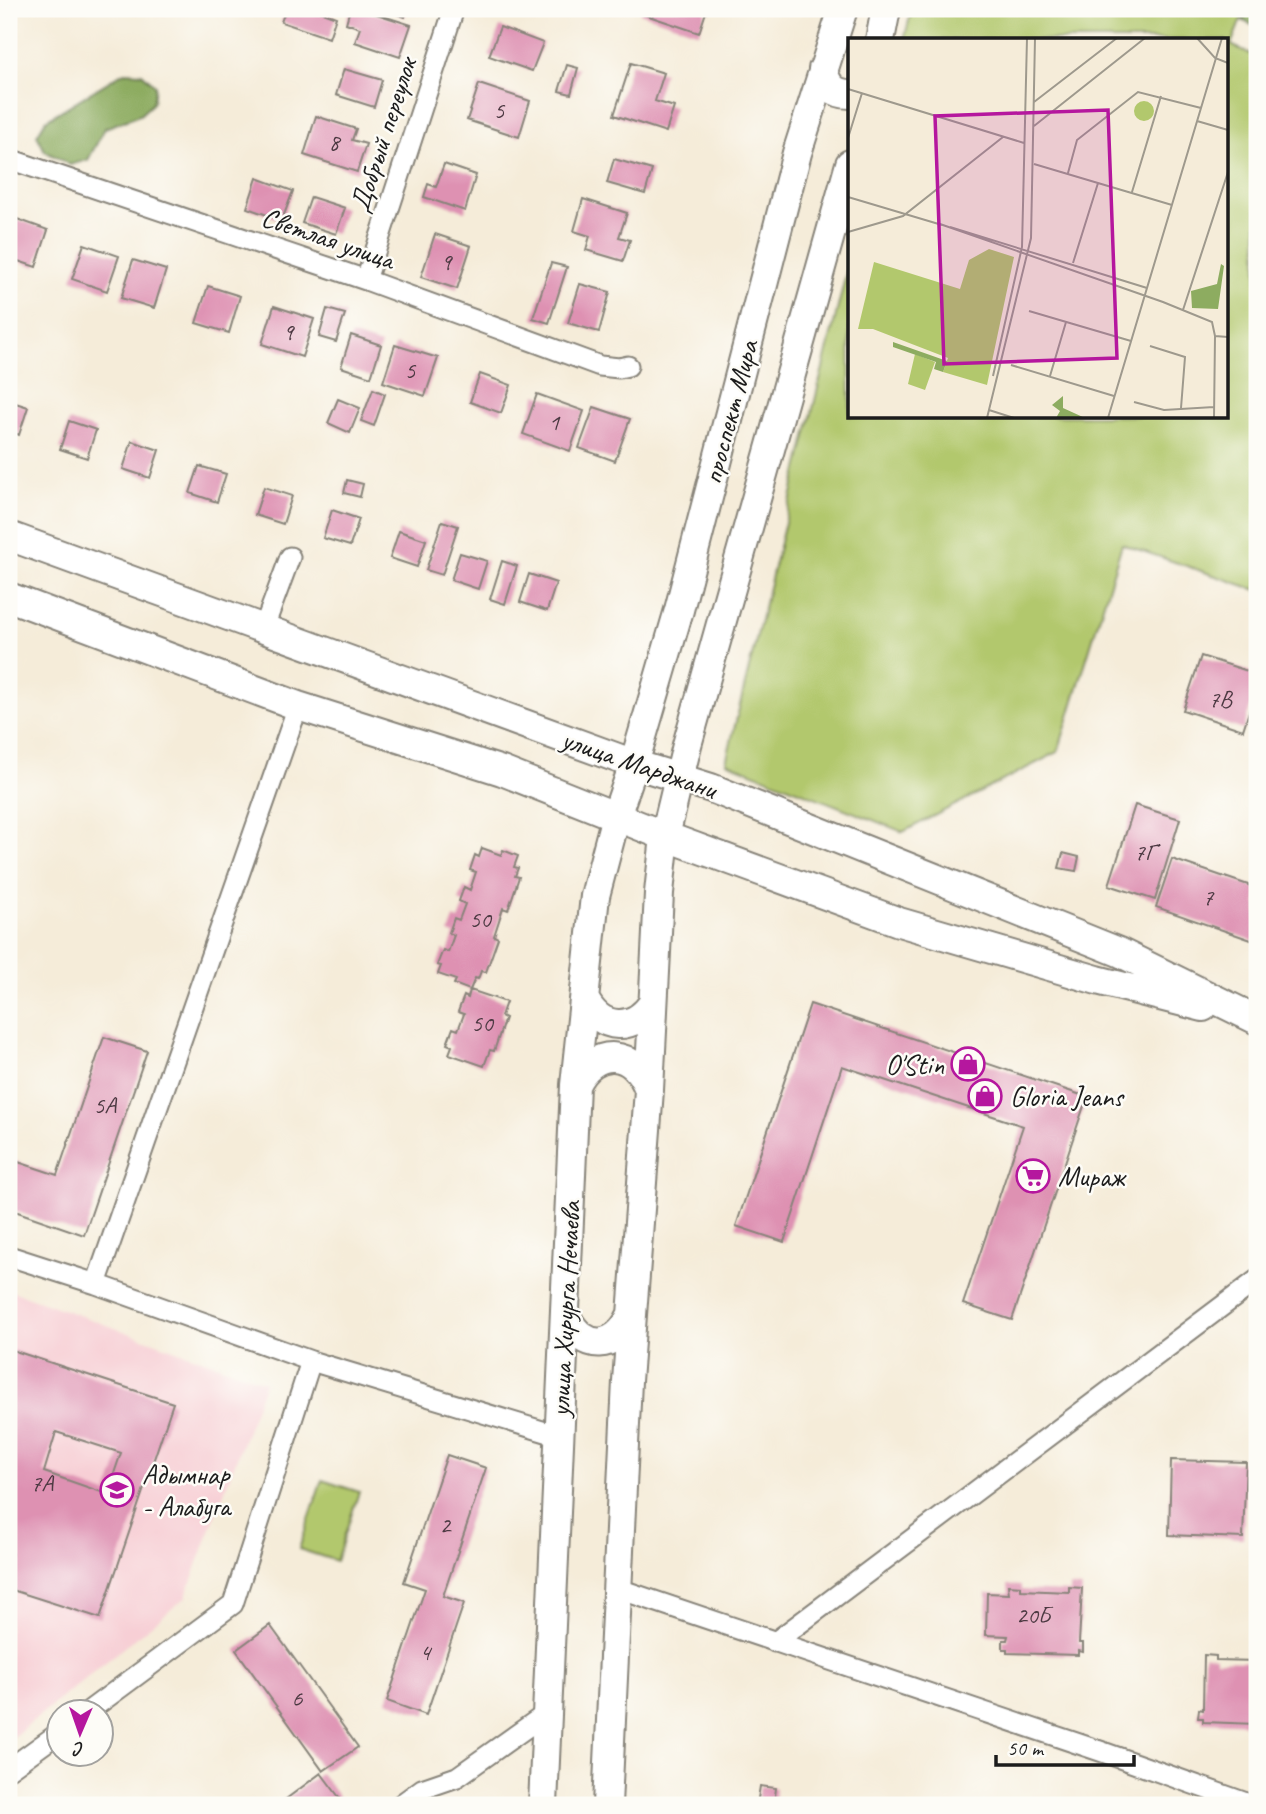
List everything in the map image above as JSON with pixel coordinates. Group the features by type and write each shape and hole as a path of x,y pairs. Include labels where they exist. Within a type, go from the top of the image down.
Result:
{"main road":[{"name":"проспект Мира","path":"616,816 679,610 797,153 844,9"},
{"path":"880,38 886,9"},
{"path":"823,69 825,80 832,89 848,94"},
{"name":"проспект Мира","path":"665,836 720,625 848,168"},
{"name":"улица Марджани","path":"9,536 634,764 723,793 1119,952 1257,1021"},
{"name":"улица Марджани","path":"9,597 298,706 502,771 665,836 899,922 1097,980 1257,1021"},
{"path":"679,610 690,603 704,605 715,612 720,625"},
{"name":"улица Хирурга Нечаева","path":"543,1805 559,1436 567,1318 575,1085 595,896 616,816"},
{"path":"607,1805 631,1317 665,836"},
{"path":"585,1000 598,1017 618,1024 639,1019 653,1003"},
{"path":"575,1085 582,1072 593,1062 607,1057 621,1058 635,1065 644,1076 649,1090"},
{"path":"567,1318 573,1331 585,1340 599,1343 614,1339 625,1330 631,1317"}],"street":[{"name":"Добрый переулок","path":"366,279 454,9"},
{"name":"Светлая улица","path":"9,159 366,279 600,366 628,366"},
{"path":"263,630 290,557"},
{"path":"96,1284 298,706"},
{"path":"9,1256 96,1284 311,1361 559,1436"},
{"path":"775,1642 1257,1280"},
{"path":"105,1699 233,1604 311,1361"},
{"path":"616,1588 1252,1805"},
{"path":"400,1805 422,1788 457,1777 547,1713"},
{"path":"9,1769 46,1742"}],"shaded area":[{"name":"Адымнар - Алабуга","path":"9,1290 265,1382 185,1598 60,1699 46,1699 46,1710 9,1740"}],"green space":[{"path":"912,9 1245,9 1231,45 1257,57 1257,590 1122,544 1058,752 903,832 726,762 848,266 848,418 1228,418 1228,38 905,38"},
{"path":"1248,9 1257,9 1257,27 1243,21"},
{"path":"124,72 142,73 155,85 153,103 140,115 105,128 88,160 70,165 45,151 37,135 46,120"},
{"path":"322,1480 359,1492 336,1561 299,1549"}],"building":[{"path":"286,9 314,9 336,17 329,38 281,22"},
{"path":"350,9 361,9 411,25 400,57 355,42 360,28 346,23"},
{"path":"383,9 407,9 405,17"},
{"path":"641,9 707,9 699,33 640,13"},
{"path":"500,27 543,43 532,71 489,56"},
{"path":"631,63 664,73 655,101 674,107 666,132 614,115"},
{"path":"567,65 578,68 571,94 559,91"},
{"path":"344,69 382,80 374,107 336,95"},
{"path":"479,84 530,101 519,137 467,120"},
{"path":"316,116 356,129 352,140 366,144 357,172 304,155"},
{"path":"614,159 652,170 645,194 607,183"},
{"path":"444,164 476,175 465,211 424,197 428,184 436,187"},
{"path":"257,178 293,191 282,220 247,208"},
{"path":"311,197 345,208 336,234 302,223"},
{"path":"583,199 627,213 619,237 630,240 623,261 586,250 590,236 574,231"},
{"path":"17,219 48,230 36,267 9,258 9,244"},
{"path":"435,234 471,246 457,289 421,277"},
{"path":"84,244 119,256 107,291 72,279"},
{"path":"133,260 166,270 154,308 121,298"},
{"path":"551,263 567,267 549,323 533,318"},
{"path":"580,284 610,292 599,332 568,323"},
{"path":"208,286 240,296 229,333 196,323"},
{"path":"274,306 314,319 302,357 262,344"},
{"path":"327,309 345,314 336,342 319,337"},
{"path":"351,335 381,345 371,377 341,367"},
{"path":"395,345 438,358 425,396 383,382"},
{"path":"480,374 511,385 501,413 470,402"},
{"path":"373,389 385,394 374,426 361,421"},
{"path":"537,394 584,411 570,451 523,434"},
{"path":"338,399 360,408 350,433 328,423"},
{"path":"9,401 28,407 19,435 9,431"},
{"path":"594,407 630,419 615,461 579,448"},
{"path":"69,421 96,430 87,458 60,449"},
{"path":"132,441 159,450 150,478 123,469"},
{"path":"199,466 226,474 217,502 190,493"},
{"path":"347,480 363,484 360,497 344,493"},
{"path":"264,487 292,496 283,524 255,515"},
{"path":"332,510 359,519 350,546 323,538"},
{"path":"442,521 458,526 442,575 426,570"},
{"path":"399,531 426,540 417,567 390,558"},
{"path":"460,553 487,561 478,589 451,580"},
{"path":"502,561 517,566 505,604 490,599"},
{"path":"529,574 556,583 547,611 520,602"},
{"path":"1201,656 1257,674 1257,687 1243,730 1183,710"},
{"path":"1135,805 1180,819 1155,900 1109,885"},
{"path":"482,848 501,855 503,850 518,856 514,867 518,868 515,876 519,877 508,910 503,908 494,936 498,938 486,972 481,971 470,990 454,984 456,980 438,974 441,966 437,965 443,950 448,952 454,935 449,933 454,918 459,920 465,904 459,901 464,887 470,890 476,872 470,870 475,855 479,857"},
{"path":"1063,853 1079,857 1076,871 1059,868"},
{"path":"1172,859 1257,888 1257,942 1156,907"},
{"path":"470,990 506,1002 501,1016 505,1018 494,1051 490,1050 484,1066 449,1054 452,1046 447,1044 453,1028 458,1030 464,1014 458,1012 464,996 468,998"},
{"name":"Мираж","path":"810,1004 1087,1097 1012,1320 963,1304 1023,1126 842,1066 784,1242 736,1226"},
{"path":"104,1037 147,1051 84,1235 9,1209 9,1159 57,1175"},
{"path":"9,1349 173,1403 100,1618 9,1589 12,1552 9,1550","holes":["56,1432 121,1453 107,1494 44,1472"]},
{"path":"447,1455 486,1468 443,1596 464,1603 426,1715 387,1701 425,1589 404,1582"},
{"path":"1171,1460 1246,1462 1243,1538 1169,1535"},
{"path":"1008,1585 1021,1586 1021,1590 1069,1592 1069,1587 1082,1588 1079,1643 1083,1643 1083,1652 1078,1651 1078,1655 1007,1653 1007,1649 1003,1649 1003,1640 1007,1640 1008,1636 986,1635 987,1593 1009,1594"},
{"path":"270,1625 358,1747 323,1771 236,1650"},
{"path":"1204,1655 1216,1656 1216,1660 1257,1661 1257,1724 1203,1722 1203,1718 1198,1718 1199,1709 1203,1710"},
{"path":"321,1773 345,1805 278,1805"},
{"path":"760,1786 776,1788 774,1805 757,1805"}],"place":[{"name":"O'Stin","path":"968,1064"},
{"name":"Gloria Jeans","path":"985,1096"},
{"name":"Мираж","path":"1033,1176"},
{"name":"Адымнар - Алабуга","path":"117,1490"}]}
